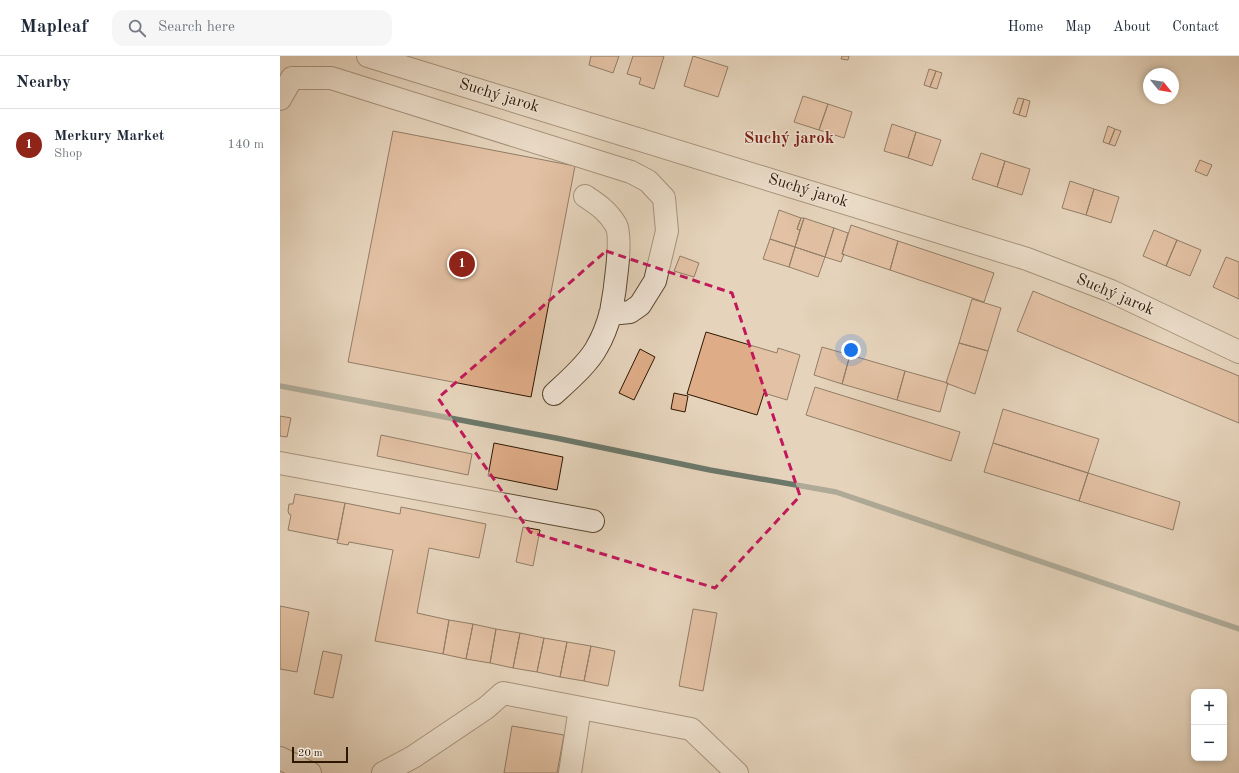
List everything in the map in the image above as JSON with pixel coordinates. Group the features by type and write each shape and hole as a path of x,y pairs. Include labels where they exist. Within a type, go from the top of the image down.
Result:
{"street":[{"name":"Suchý jarok","path":"368,56 1027,259 1111,291 1239,352"},
{"path":"280,99 292,78 331,78 631,172 648,181 664,198 667,231 655,281 640,305 630,312 610,314"},
{"path":"554,394 577,373 597,348 610,314 619,255 617,226 606,210 585,196"},
{"path":"280,463 593,521"},
{"path":"383,773 413,757 486,708 503,693 691,729 737,773"},
{"path":"570,773 580,708"},
{"path":"280,758 310,773"}],"highlighted area":[{"path":"606,251 732,293 800,496 715,588 530,532 438,398"}],"building":[{"path":"591,56 619,56 613,73 589,65"},
{"path":"633,56 664,56 654,89 639,84 641,78 627,74"},
{"path":"693,56 728,67 718,97 684,86"},
{"path":"842,56 849,56 848,60 841,59"},
{"path":"929,69 936,71 930,87 924,85"},
{"path":"936,71 942,73 937,89 930,87"},
{"path":"803,96 828,104 819,130 794,122"},
{"path":"1018,98 1024,99 1019,115 1013,113"},
{"path":"1024,99 1030,101 1026,117 1019,115"},
{"path":"828,104 852,112 844,138 819,130"},
{"path":"892,124 916,132 908,158 884,151"},
{"path":"1108,126 1115,129 1109,144 1103,142"},
{"path":"1115,129 1121,131 1115,146 1109,144"},
{"path":"393,131 575,166 531,397 348,362"},
{"path":"916,132 941,140 932,166 908,158"},
{"path":"981,153 1005,161 997,187 972,179"},
{"path":"1200,160 1212,165 1207,176 1195,171"},
{"path":"1005,161 1030,169 1022,195 997,187"},
{"path":"1070,181 1094,189 1086,215 1062,208"},
{"path":"1094,189 1119,197 1111,223 1086,215"},
{"path":"779,210 801,218 797,229 800,230 795,247 770,239"},
{"path":"801,218 804,218 800,230 797,229"},
{"path":"804,218 834,228 825,257 795,247"},
{"path":"851,225 898,241 890,270 842,254"},
{"path":"834,228 848,233 841,262 825,257"},
{"path":"1154,230 1177,240 1166,266 1143,256"},
{"path":"770,239 795,247 789,267 763,259"},
{"path":"1177,240 1201,250 1190,276 1166,266"},
{"path":"898,241 994,273 984,302 890,270"},
{"path":"795,247 825,257 818,277 789,267"},
{"path":"680,256 699,263 694,277 674,271"},
{"path":"1226,257 1239,262 1239,299 1213,287"},
{"path":"1033,291 1239,376 1239,423 1017,331"},
{"path":"972,299 1001,308 988,351 959,343"},
{"path":"706,332 777,353 778,348 800,355 787,400 764,393 757,415 687,394"},
{"path":"959,343 988,351 975,394 946,383"},
{"path":"822,347 850,355 842,384 814,375"},
{"path":"640,349 655,357 634,400 619,393"},
{"path":"850,355 905,371 897,400 842,384"},
{"path":"905,371 948,383 940,412 897,400"},
{"path":"815,387 960,432 951,461 806,415"},
{"path":"674,393 688,396 685,412 671,409"},
{"path":"1003,409 1099,439 1088,473 993,443"},
{"path":"280,416 291,418 287,437 280,436"},
{"path":"381,435 472,454 468,475 377,456"},
{"path":"494,443 563,457 557,490 488,476"},
{"path":"993,443 1088,473 1079,501 984,472"},
{"path":"1088,473 1180,502 1173,530 1079,501"},
{"path":"295,494 345,503 338,540 288,530 291,515 288,511 289,504 293,504"},
{"path":"345,503 400,514 401,507 486,524 479,558 429,548 417,613 449,620 443,654 375,641 393,550 349,542 348,545 337,543"},
{"path":"523,527 540,530 533,566 516,562"},
{"path":"280,606 309,612 297,672 280,669"},
{"path":"693,609 717,613 703,691 679,686"},
{"path":"449,620 473,624 466,659 443,654"},
{"path":"473,624 496,629 490,663 466,659"},
{"path":"496,629 520,633 513,668 490,663"},
{"path":"520,633 544,638 537,672 513,668"},
{"path":"544,638 567,642 560,677 537,672"},
{"path":"567,642 591,646 584,681 560,677"},
{"path":"591,646 615,651 608,686 584,681"},
{"path":"323,651 342,655 333,698 314,694"},
{"path":"512,726 564,735 557,773 504,773"}],"waterway":[{"path":"280,386 556,438 710,470 836,492 1239,629"}],"place":[{"name":"Merkury Market","path":"462,264"}],"district":[{"name":"Suchý jarok","path":"789,138"}]}
